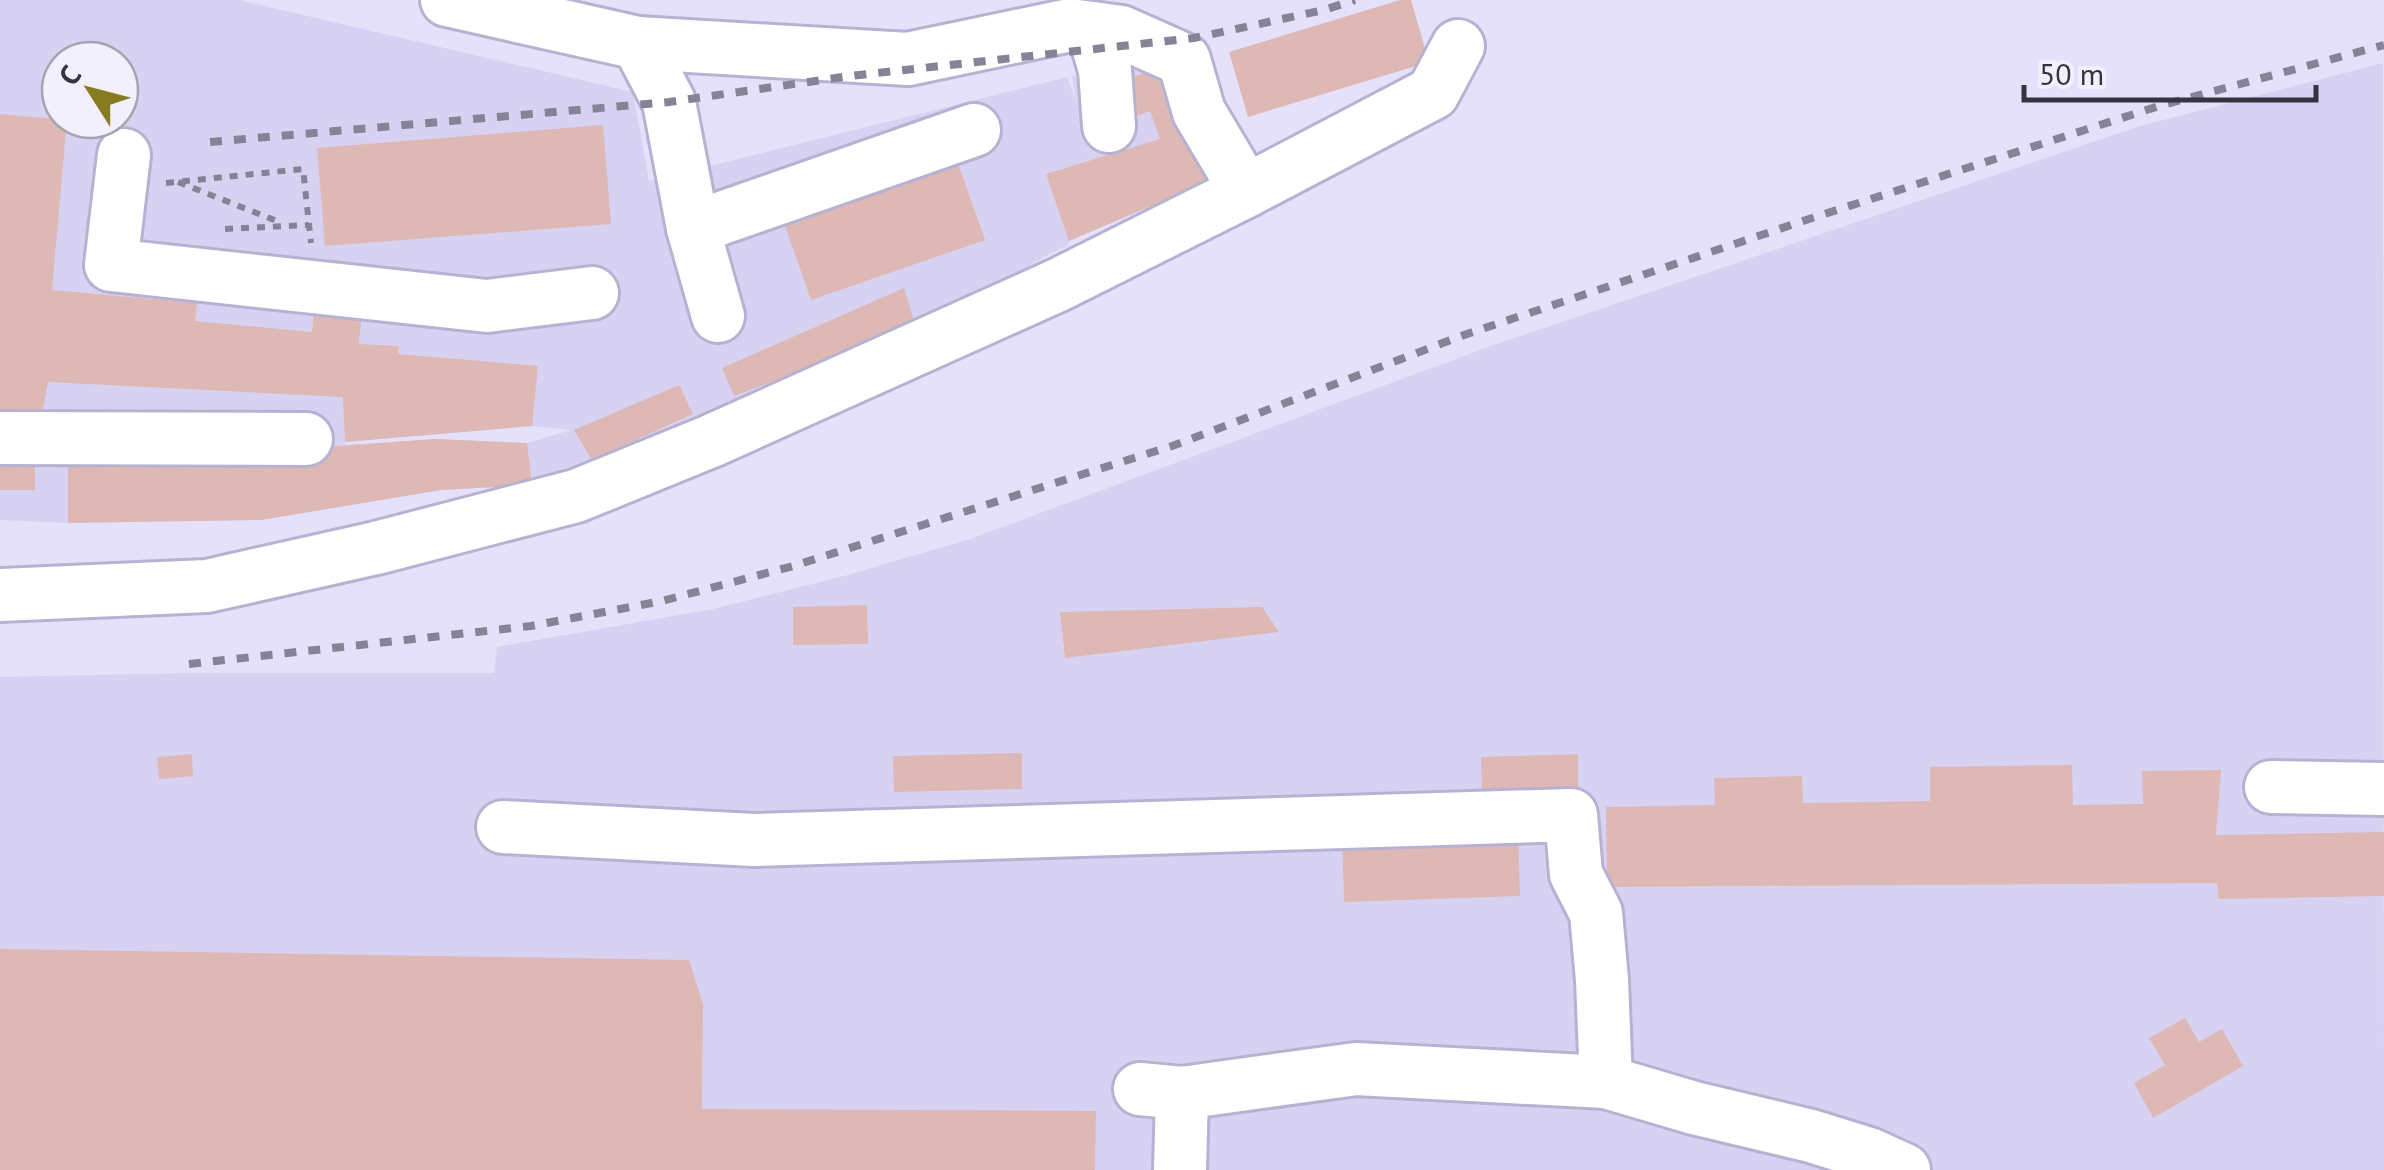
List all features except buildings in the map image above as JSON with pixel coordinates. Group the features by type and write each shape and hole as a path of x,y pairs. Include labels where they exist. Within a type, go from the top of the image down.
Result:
{"lane":[{"path":"447,0 638,43 908,59 1070,25 1121,32 1184,60 1199,112 1246,190"},
{"path":"1093,28 1105,70 1109,126"},
{"path":"638,43 670,102 693,228 718,316"},
{"path":"0,595 207,586 376,548 576,496 711,442 1058,285 1246,190 1433,93 1458,46"},
{"path":"693,228 974,130"},
{"path":"122,171 111,265 487,306 592,293"},
{"path":"0,438 306,439"},
{"path":"2270,788 2384,789"},
{"path":"502,827 754,840 1571,815 1576,874 1596,913 1606,1082"},
{"path":"1180,1170 1161,1091 1356,1069 1606,1082 1811,1136 1869,1154 1904,1170"}],"path":[{"path":"176,182 303,169 315,287"},
{"path":"122,171 176,182 288,226"}],"shaded area":[{"path":"0,0 239,0 633,92 649,181 1067,77 1076,101 1072,76 1135,65 1141,74 1164,66 1208,185 1069,241 916,327 532,485 441,490 261,520 0,520","holes":["532,426 571,430 527,443 435,439 346,445 345,442"]},
{"path":"2383,63 2384,1170 0,1170 0,677 494,673 497,647 713,609 970,539 1491,346 2140,126"}],"railway":[{"path":"210,142 669,102 850,76 1194,38 1355,0"},
{"path":"189,664 531,626 662,601 793,566 1175,445 1464,335 1809,219 2159,106 2384,45"}]}
